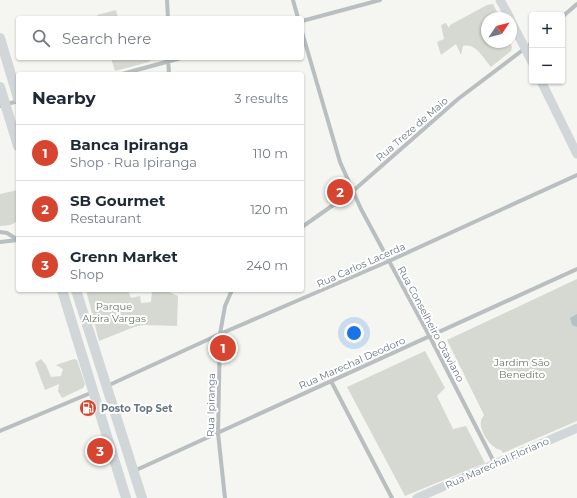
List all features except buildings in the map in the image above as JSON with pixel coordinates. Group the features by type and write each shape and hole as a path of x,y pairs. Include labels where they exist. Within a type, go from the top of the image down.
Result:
{"main road":[{"path":"500,0 507,12"},
{"path":"517,29 529,46"},
{"path":"0,38 16,91"},
{"path":"543,84 577,154"},
{"path":"0,87 3,105 16,141"},
{"path":"63,292 126,498"},
{"path":"77,292 142,498"},
{"name":"Rua Marechal Floriano","path":"417,498 577,428"}],"street":[{"path":"167,0 168,16"},
{"path":"293,0 297,16"},
{"path":"304,20 380,0"},
{"path":"565,14 577,4"},
{"name":"Rua Conselheiro Otaviano","path":"304,39 340,162 353,191 495,464"},
{"name":"Rua Treze de Maio","path":"304,226 353,191 458,99 529,46"},
{"path":"129,72 168,60 169,72"},
{"path":"3,105 16,102"},
{"name":"Rua Carlos Lacerda","path":"106,386 577,176"},
{"path":"0,232 7,233 16,239"},
{"path":"0,242 16,240"},
{"name":"Rua Marechal Deodoro","path":"133,471 577,269"},
{"name":"Rua Ipiranga","path":"225,498 218,433 220,334 225,306 231,292"},
{"path":"331,381 392,498"},
{"path":"0,431 94,392"}],"green space":[{"path":"493,4 497,12 481,12 481,48 512,48 511,51 491,67 479,52 468,46 463,46 461,55 456,44 441,55 437,42 444,39 441,25 446,23 449,28 450,25 487,5"},
{"path":"116,10 118,16 97,16"},
{"path":"112,60 151,60 149,62 115,71"},
{"path":"16,190 16,222 12,224 0,226 0,194"},
{"name":"Jardim São Benedito","path":"577,279 577,421 503,453 486,439 481,425 481,420 484,415 447,340"},
{"name":"Parque Alzira Vargas","path":"87,292 129,292 131,298 140,296 141,303 151,302 152,292 169,292 178,296 177,326 143,325 99,341"},
{"path":"425,351 445,388 437,396 453,429 466,426 485,463 405,496 347,387"},
{"path":"41,359 46,365 51,377 61,376 63,369 56,365 74,359 77,360 85,384 83,388 62,398 58,391 59,384 45,390 35,363"}],"shaded area":[{"path":"577,314 577,327 572,325 570,318"}],"place":[{"name":"SB Gourmet","path":"340,192"},
{"name":"Banca Ipiranga","path":"223,348"},
{"name":"Posto Top Set","path":"88,408"},
{"name":"Grenn Market","path":"100,451"}]}
